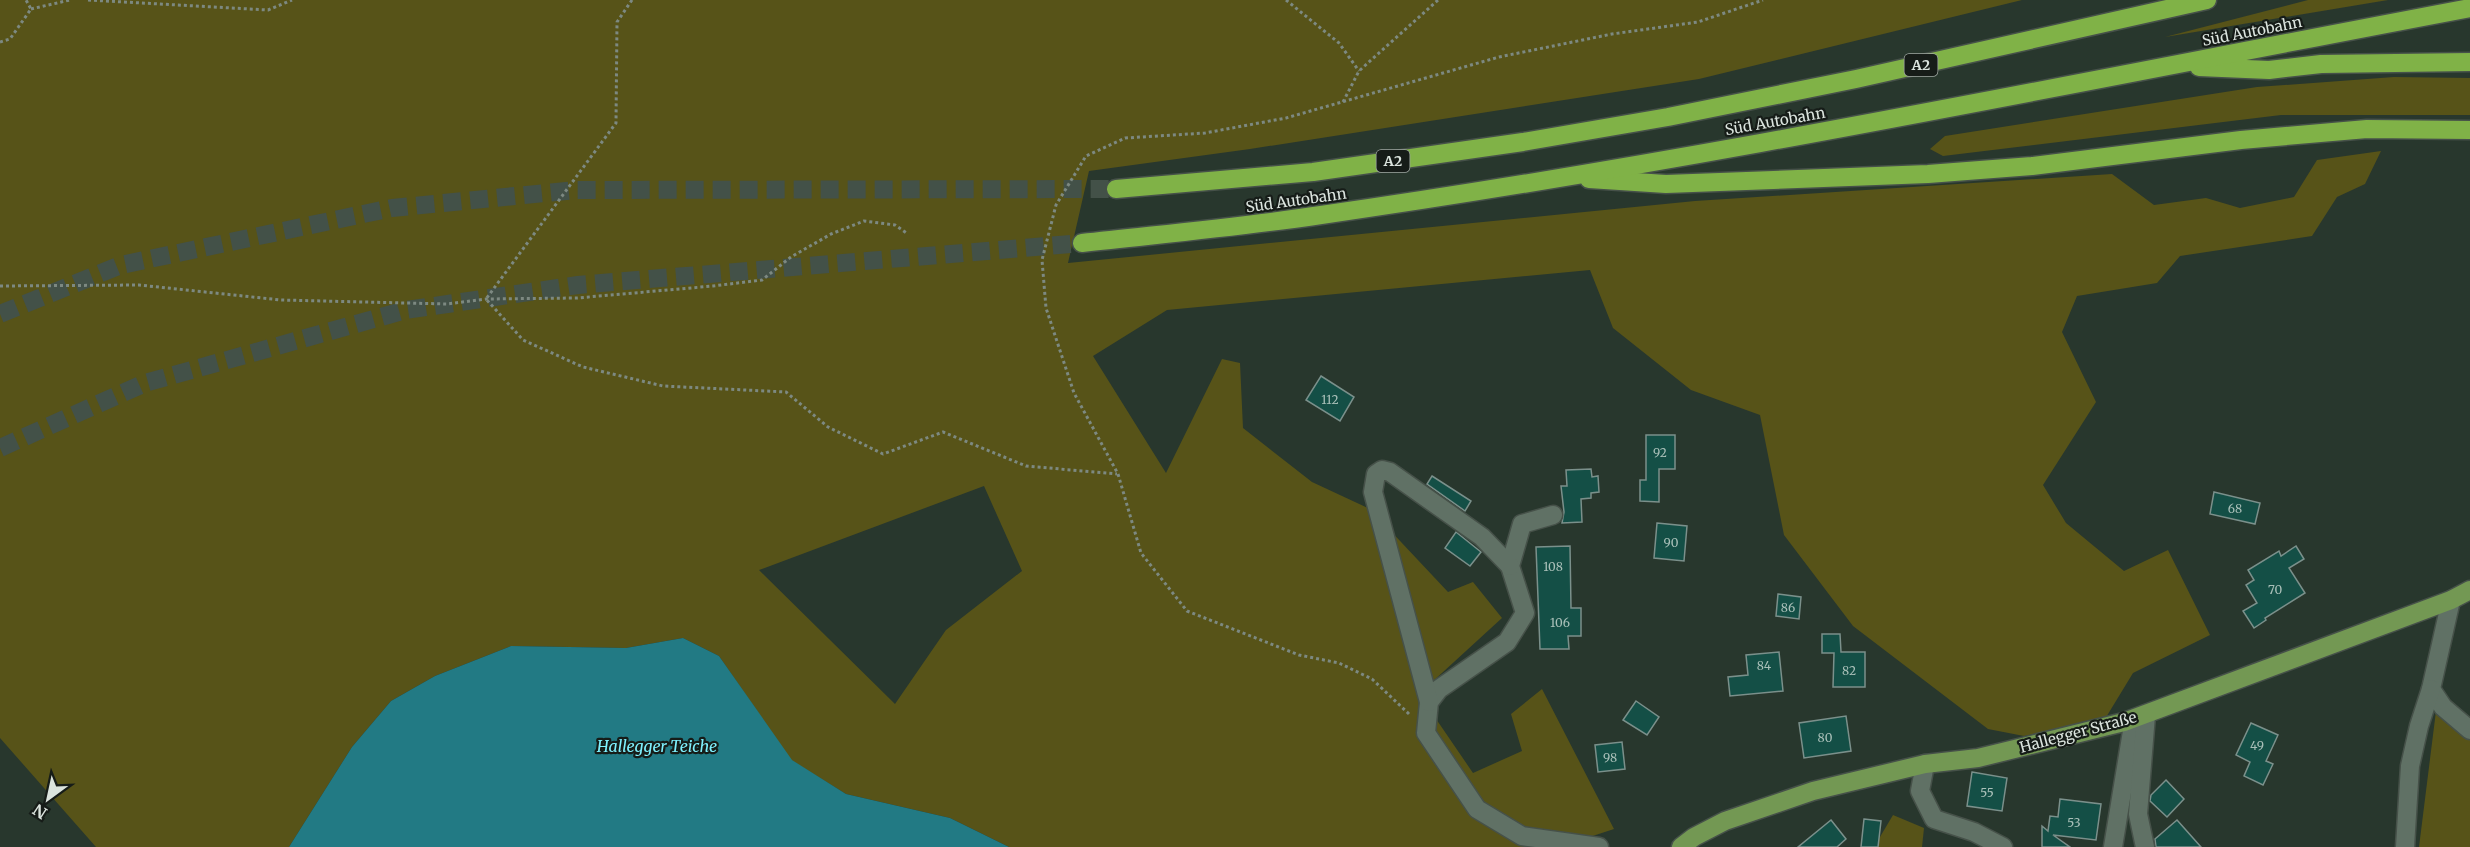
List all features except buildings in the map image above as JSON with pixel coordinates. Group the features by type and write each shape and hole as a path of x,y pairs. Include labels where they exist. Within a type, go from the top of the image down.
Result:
{"highway":[{"path":"2173,9 2193,0"},
{"name":"Süd Autobahn","path":"1116,189 1313,172 1523,142 1668,117 1856,79 2207,0"},
{"name":"Süd Autobahn","path":"1082,243 1319,216 1561,178 2470,8"},
{"path":"2167,66 2269,70 2321,64 2470,62"},
{"path":"1561,178 1666,184 1928,174 2032,166 2241,140 2355,130 2470,130"}],"main road":[{"name":"Hallegger Straße","path":"1681,847 1694,837 1725,821 1802,795 1926,764 1978,758 2140,717 2451,600 2470,590"}],"street":[{"path":"1429,702 1439,689 1507,642 1525,613 1510,566 1482,537 1390,472 1382,470 1376,474 1374,492 1429,702 1426,733 1477,809 1522,836 1599,847"},
{"path":"1510,566 1522,524 1553,515"},
{"path":"2405,847 2410,766 2431,689 2451,600"},
{"path":"2431,689 2444,707 2470,730"},
{"path":"2113,847 2140,717"},
{"path":"2140,717 2138,814 2145,847"},
{"path":"1926,764 1920,791 1934,819 1974,832 2003,847"}],"path":[{"path":"26,0 31,9"},
{"path":"0,42 10,39 31,9 70,0"},
{"path":"88,0 268,10 292,0"},
{"path":"486,299 616,123 617,22 632,0"},
{"path":"1286,0 1339,43 1359,71"},
{"path":"1342,102 1359,71 1438,0"},
{"path":"1426,733 1409,713 1371,679 1339,663 1299,655 1187,610 1141,553 1118,474 1074,393 1046,309 1042,260 1056,205 1086,156 1125,138 1205,133 1286,118 1499,57 1612,34 1698,22 1762,0"},
{"path":"0,286 139,285 281,300 447,304 486,299 577,298 762,280 791,257 821,240 864,221 895,225 908,234"},
{"path":"486,299 523,339 584,367 663,386 786,392 828,427 883,454 943,432 1026,466 1118,474"}],"shaded area":[{"path":"0,0 2022,0 1699,79 1250,149 1089,171 1068,263 1695,201 2112,174 2154,205 2206,198 2240,208 2294,197 2317,160 2381,151 2365,184 2337,197 2312,236 2180,256 2157,283 2077,296 2062,332 2096,402 2043,485 2066,523 2124,571 2168,550 2210,635 2133,673 2105,719 2024,736 1988,729 1853,626 1784,535 1760,415 1691,390 1613,328 1590,270 1167,310 1093,356 1166,473 1222,359 1240,363 1243,428 1312,482 1370,509 1448,592 1473,582 1502,618 1419,694 1473,773 1522,751 1511,714 1542,689 1614,829 1559,847 1009,847 950,818 846,794 791,760 719,656 683,638 626,648 511,646 435,676 391,701 352,747 289,847 96,847 0,738","holes":["984,486 1022,571 946,630 895,704 759,570"]},
{"path":"2308,0 2388,0 2165,37"},
{"path":"2394,77 2470,78 2470,115 2281,115 1943,156 1930,149 1945,136 2257,87"},
{"path":"2436,711 2470,729 2470,847 2419,847"},
{"path":"1893,815 1924,828 1922,847 1874,847"}],"water":[{"name":"Hallegger Teiche","path":"683,638 719,656 792,760 846,794 950,818 1009,847 289,847 352,747 391,701 435,676 511,646 626,648"}],"tunnel":[{"path":"0,314 121,265 392,208 576,190 1116,189"},
{"path":"0,448 145,383 406,310 578,285 1082,243"}]}
